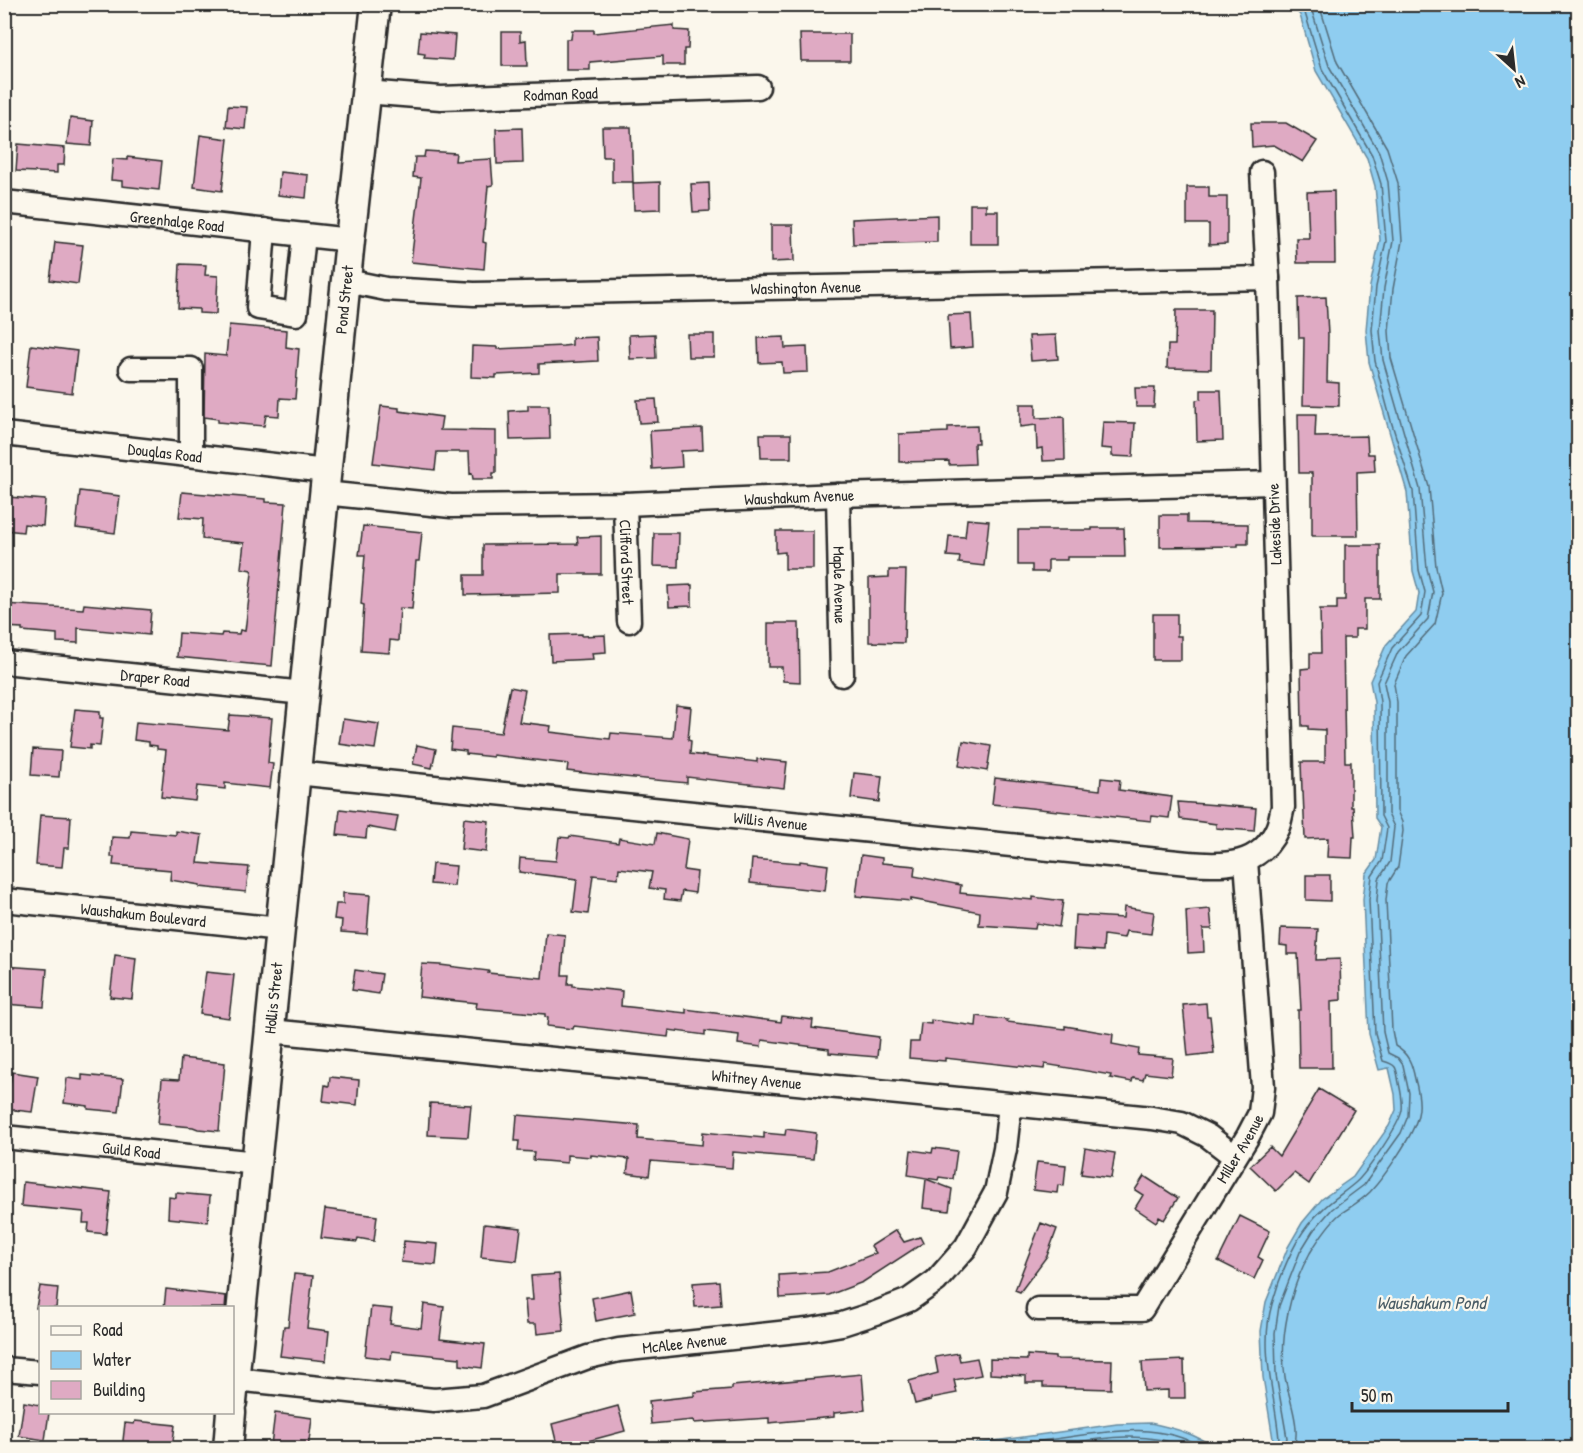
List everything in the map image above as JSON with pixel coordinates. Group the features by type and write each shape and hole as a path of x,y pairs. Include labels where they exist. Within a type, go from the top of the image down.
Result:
{"main road":[{"name":"Pond Street","path":"314,594 376,4"},
{"name":"Hollis Street","path":"234,1385 314,594"},
{"name":"Hollis Street","path":"228,1449 231,1414"}],"street":[{"name":"Rodman Road","path":"365,92 441,98 758,87"},
{"name":"Lakeside Drive","path":"1246,861 1265,848 1277,829 1283,807 1268,278 1262,172"},
{"name":"Greenhalge Road","path":"4,202 350,240"},
{"path":"264,230 258,308 296,314 304,235"},
{"name":"Washington Avenue","path":"347,281 396,290 474,294 1268,278"},
{"path":"131,369 191,369 191,455"},
{"name":"Douglas Road","path":"4,434 191,455 325,482"},
{"name":"Waushakum Avenue","path":"325,482 451,506 625,504 838,495 1273,483"},
{"name":"Maple Avenue","path":"838,495 842,675"},
{"name":"Clifford Street","path":"625,504 629,621"},
{"name":"Draper Road","path":"4,662 304,693"},
{"name":"Willis Avenue","path":"296,773 1188,863 1218,865 1246,861"},
{"name":"Miller Avenue","path":"1038,1309 1142,1309 1260,1113 1263,1087 1246,861"},
{"name":"Waushakum Boulevard","path":"4,900 280,929"},
{"name":"Whitney Avenue","path":"270,1031 1152,1118 1182,1123 1208,1136 1234,1156"},
{"name":"McAlee Avenue","path":"234,1395 434,1400 483,1396 588,1357 619,1350 807,1330 842,1324 876,1313 909,1300 936,1281 966,1247 996,1192 1005,1149 1010,1105"},
{"name":"Guild Road","path":"4,1137 257,1162"},
{"path":"4,1369 39,1372"}],"water":[{"name":"Waushakum Pond","path":"1291,5 1578,5 1578,1448 1266,1448 1273,1439 1263,1377 1261,1331 1266,1302 1288,1247 1302,1223 1322,1199 1353,1177 1389,1126 1396,1110 1389,1068 1379,1070 1369,1034 1363,899 1366,874 1376,860 1381,827 1375,818 1374,702 1370,681 1386,645 1416,612 1419,593 1413,571 1407,492 1369,362 1366,330 1370,286 1380,240 1375,186 1367,158 1316,71 1300,15"},
{"path":"1150,1423 1192,1435 1214,1448 943,1448 1117,1424"}],"building":[{"path":"674,25 674,30 689,31 688,49 684,49 684,65 663,65 663,56 590,62 590,70 566,70 566,39 571,39 572,30 594,30 594,33"},
{"path":"420,32 455,35 453,60 424,58 425,54 418,53"},
{"path":"502,32 520,32 520,41 526,40 527,66 502,66"},
{"path":"800,34 850,34 850,61 801,61"},
{"path":"228,106 247,107 245,129 226,127"},
{"path":"70,118 93,121 91,146 67,144"},
{"path":"1251,123 1286,123 1317,141 1303,162 1274,145 1252,147"},
{"path":"602,127 631,127 633,182 612,182 612,157 603,157"},
{"path":"522,128 523,163 497,164 496,129"},
{"path":"200,135 228,139 222,191 194,187"},
{"path":"18,144 65,148 64,165 57,165 57,173 16,171"},
{"path":"425,151 456,153 455,161 491,159 493,185 488,186 483,242 486,243 484,269 411,262 421,178 413,177 415,157 424,157"},
{"path":"127,157 162,161 159,190 122,186 122,181 111,180 113,159 127,160"},
{"path":"280,172 308,175 306,198 278,195"},
{"path":"660,182 660,209 634,210 633,183"},
{"path":"709,183 710,211 693,212 691,184"},
{"path":"1187,187 1209,187 1209,197 1227,197 1227,244 1209,245 1209,224 1187,224"},
{"path":"1334,191 1335,263 1297,263 1296,238 1309,238 1307,192"},
{"path":"970,204 986,204 986,211 998,211 998,244 970,244"},
{"path":"937,215 937,242 853,244 852,219"},
{"path":"771,225 793,225 794,261 771,262"},
{"path":"55,242 83,245 78,284 50,280"},
{"path":"180,264 206,265 205,275 218,276 216,314 199,313 199,309 178,308"},
{"path":"1326,297 1327,382 1339,383 1339,406 1303,405 1304,338 1299,338 1298,298"},
{"path":"1176,310 1212,310 1211,369 1167,368 1168,345 1175,345"},
{"path":"971,314 973,347 950,349 948,315"},
{"path":"229,325 287,330 286,347 299,349 295,399 280,398 279,416 266,415 264,426 218,422 218,419 204,417 205,354 226,356"},
{"path":"655,334 656,358 630,359 629,335"},
{"path":"687,334 714,334 714,357 688,357"},
{"path":"1056,335 1058,359 1031,361 1029,336"},
{"path":"597,337 598,361 539,364 539,373 496,375 496,378 471,377 472,346 497,347 497,349 563,346 572,345 572,338"},
{"path":"784,337 785,348 807,347 808,372 783,373 782,362 759,363 758,338"},
{"path":"31,345 77,351 72,393 26,387"},
{"path":"1135,388 1155,388 1154,407 1136,407"},
{"path":"1201,390 1221,390 1223,440 1197,441 1196,400 1201,399"},
{"path":"656,399 658,422 639,423 637,400"},
{"path":"1020,404 1036,404 1036,418 1064,417 1065,460 1043,461 1042,448 1037,449 1036,425 1020,427"},
{"path":"528,405 549,405 550,439 510,440 509,411 528,410"},
{"path":"381,406 442,417 440,430 496,431 496,473 493,473 493,479 473,479 472,473 470,474 469,452 437,452 435,470 373,463"},
{"path":"1298,414 1316,414 1315,437 1367,436 1368,454 1374,454 1375,471 1357,472 1358,536 1312,536 1312,473 1299,473"},
{"path":"1103,422 1135,423 1133,457 1112,456 1112,449 1101,448"},
{"path":"977,426 978,443 974,443 975,464 949,465 949,461 899,462 899,434 948,432 948,427"},
{"path":"702,428 703,450 681,451 682,467 652,469 650,431"},
{"path":"760,434 791,434 791,458 761,458"},
{"path":"80,491 120,496 115,533 76,528"},
{"path":"182,492 266,499 266,502 286,503 272,666 177,657 179,633 221,636 222,633 239,634 240,630 245,631 252,573 251,570 241,568 244,543 202,539 203,519 179,517"},
{"path":"8,497 45,500 43,526 24,524 23,532 5,530"},
{"path":"1160,515 1187,515 1187,523 1248,524 1248,544 1160,547"},
{"path":"967,519 989,521 984,566 959,563 960,557 947,556 949,536 965,537"},
{"path":"363,526 422,532 419,561 416,561 412,609 400,608 398,641 390,640 389,653 361,651 364,605 361,604 365,555 359,555"},
{"path":"1092,528 1124,528 1125,557 1067,557 1067,560 1048,560 1048,572 1032,572 1032,565 1018,565 1018,530 1092,530"},
{"path":"776,531 813,531 813,569 785,569 785,552 776,553"},
{"path":"654,533 679,533 678,567 653,566"},
{"path":"601,536 601,574 560,574 560,593 465,595 465,575 483,575 483,545 578,544 577,537"},
{"path":"1345,545 1380,545 1380,599 1365,599 1365,629 1355,629 1355,638 1343,638 1345,762 1351,762 1351,807 1353,807 1355,837 1353,837 1352,858 1327,857 1328,838 1305,839 1301,762 1325,762 1325,730 1308,729 1308,726 1302,726 1301,669 1310,668 1310,653 1321,653 1320,609 1337,609 1337,600 1345,600"},
{"path":"889,570 906,570 904,643 869,642 869,578 889,577"},
{"path":"692,585 692,606 669,607 668,586"},
{"path":"4,604 83,609 84,604 151,610 149,635 78,628 78,643 57,642 57,634 4,627"},
{"path":"1153,614 1177,614 1177,636 1181,636 1181,660 1153,660"},
{"path":"768,623 799,623 800,682 783,681 782,667 768,667"},
{"path":"582,634 582,636 605,635 606,652 592,653 593,659 551,661 550,635"},
{"path":"510,687 525,690 519,722 551,726 550,732 610,739 611,733 673,738 676,705 691,707 688,740 691,741 690,754 757,762 757,759 787,762 784,788 687,777 687,783 592,774 567,771 568,764 466,754 466,751 450,749 452,728 501,733"},
{"path":"75,709 100,711 100,718 103,718 100,746 90,745 90,749 70,747"},
{"path":"230,715 272,718 268,763 273,764 270,788 225,783 225,789 197,786 195,801 161,797 166,750 157,749 157,746 149,745 149,742 134,740 136,722 228,730"},
{"path":"343,719 379,724 375,749 339,744"},
{"path":"963,741 991,746 987,771 959,766"},
{"path":"417,745 436,749 432,768 413,764"},
{"path":"33,749 61,751 59,777 31,775"},
{"path":"854,773 882,776 879,802 851,798"},
{"path":"995,778 1100,790 1101,778 1120,780 1119,790 1172,797 1169,818 1152,816 1151,821 992,804"},
{"path":"1178,802 1256,808 1254,831 1216,828 1216,824 1180,819"},
{"path":"340,809 398,816 395,832 367,827 366,838 337,835"},
{"path":"40,815 71,817 69,848 64,848 62,867 36,865"},
{"path":"464,818 489,821 486,852 461,849"},
{"path":"131,831 176,835 176,831 202,835 198,863 249,867 246,892 200,887 200,885 170,880 171,870 113,865 112,837 130,838"},
{"path":"657,833 688,839 684,870 697,872 695,893 682,891 680,901 664,899 665,890 649,888 652,872 619,868 618,878 593,875 588,914 573,912 577,879 519,872 520,858 556,861 559,837 569,838 570,836 618,843 619,838 655,844"},
{"path":"861,855 882,858 882,863 915,866 914,876 961,885 960,893 1063,901 1059,927 1036,923 1035,929 979,925 980,912 911,899 911,901 856,896"},
{"path":"752,859 828,865 825,891 750,883"},
{"path":"432,864 456,866 454,886 430,884"},
{"path":"1306,875 1330,875 1330,901 1306,900"},
{"path":"343,893 370,895 367,934 341,932 342,920 334,919 336,904 343,904"},
{"path":"1124,907 1154,912 1151,934 1126,931 1124,938 1104,935 1103,951 1073,949 1075,915 1123,918"},
{"path":"1210,909 1212,929 1203,929 1204,952 1188,953 1186,911"},
{"path":"1281,928 1318,929 1316,960 1340,959 1341,1000 1331,1001 1332,1068 1299,1068 1298,1010 1301,1010 1298,954 1287,954 1287,946 1280,945"},
{"path":"546,933 565,935 562,975 569,975 568,984 622,991 621,1006 686,1013 686,1009 781,1022 782,1016 813,1020 812,1028 879,1037 877,1057 829,1053 829,1049 762,1040 761,1047 738,1044 739,1035 705,1031 705,1035 669,1030 668,1037 574,1026 573,1029 547,1026 548,1018 545,1014 476,1008 477,1003 419,997 422,964 542,978"},
{"path":"115,955 136,958 132,999 110,997"},
{"path":"4,966 47,969 44,1007 4,1004"},
{"path":"355,970 382,974 379,994 352,990"},
{"path":"206,972 234,975 229,1018 200,1014"},
{"path":"1206,1003 1207,1016 1210,1016 1214,1053 1188,1056 1183,1005"},
{"path":"977,1016 1008,1020 1007,1022 1065,1029 1065,1026 1113,1034 1112,1044 1139,1049 1138,1055 1173,1058 1171,1076 1145,1073 1143,1080 1133,1078 1132,1082 1110,1078 1111,1075 1045,1064 1044,1069 945,1058 945,1061 909,1058 910,1042 919,1042 921,1023 931,1024 931,1020 976,1026"},
{"path":"181,1058 225,1063 219,1131 158,1124 162,1079 179,1080"},
{"path":"12,1072 38,1076 32,1112 6,1109"},
{"path":"82,1075 123,1079 119,1112 88,1109 88,1106 64,1103 67,1078 82,1080"},
{"path":"330,1077 359,1080 357,1105 323,1101 325,1085 329,1086"},
{"path":"1319,1089 1354,1110 1309,1184 1294,1173 1276,1191 1250,1166 1270,1147 1279,1156"},
{"path":"430,1103 471,1105 468,1137 428,1135"},
{"path":"517,1115 639,1125 638,1139 702,1145 703,1132 764,1138 764,1133 785,1135 786,1129 816,1133 813,1159 733,1152 732,1168 651,1161 649,1176 627,1173 629,1159 567,1155 567,1163 533,1160 534,1152 518,1151 519,1141 515,1141"},
{"path":"933,1148 957,1151 953,1179 939,1177 938,1180 908,1175 911,1150 932,1153"},
{"path":"1085,1148 1115,1153 1111,1178 1081,1174"},
{"path":"1037,1162 1066,1165 1064,1186 1058,1185 1057,1193 1033,1190"},
{"path":"1144,1176 1178,1198 1164,1220 1159,1217 1156,1222 1135,1208 1143,1195 1135,1190"},
{"path":"926,1179 952,1189 949,1211 923,1208"},
{"path":"23,1182 111,1192 106,1234 88,1232 89,1223 83,1223 84,1212 21,1206"},
{"path":"176,1193 210,1196 208,1222 168,1218 169,1197 176,1198"},
{"path":"325,1209 377,1216 374,1241 358,1238 357,1242 321,1238"},
{"path":"1240,1216 1270,1231 1258,1257 1263,1260 1254,1279 1218,1261"},
{"path":"1041,1223 1057,1229 1047,1256 1020,1292 1015,1290"},
{"path":"484,1224 521,1228 517,1261 481,1257"},
{"path":"896,1230 904,1242 920,1237 923,1243 863,1282 829,1295 780,1298 779,1275 828,1272 876,1253 871,1246"},
{"path":"404,1241 438,1244 436,1265 401,1262"},
{"path":"294,1274 313,1276 307,1328 329,1331 326,1361 280,1356 284,1326 288,1326"},
{"path":"559,1274 564,1331 537,1334 536,1324 527,1324 525,1300 533,1300 531,1276"},
{"path":"719,1281 721,1305 695,1307 693,1283"},
{"path":"40,1286 58,1288 56,1306 36,1308"},
{"path":"166,1289 226,1296 225,1306 164,1306"},
{"path":"631,1290 635,1313 596,1321 592,1298"},
{"path":"424,1304 444,1307 440,1339 485,1344 482,1368 460,1365 460,1358 392,1351 391,1359 365,1356 371,1307 392,1309 390,1324 421,1328"},
{"path":"958,1353 960,1361 977,1358 981,1375 954,1380 957,1393 915,1404 909,1381 938,1373 935,1357"},
{"path":"1027,1355 1055,1357 1055,1359 1112,1360 1111,1389 1043,1387 1043,1383 1026,1383 1026,1376 990,1374 990,1359 1027,1360"},
{"path":"1184,1360 1185,1398 1168,1398 1168,1390 1144,1391 1142,1362"},
{"path":"862,1374 865,1410 834,1413 834,1417 769,1423 769,1418 694,1423 693,1420 651,1424 649,1401 694,1396 694,1392 732,1389 732,1386"},
{"path":"24,1402 39,1405 39,1414 49,1414 45,1440 19,1436"},
{"path":"618,1406 625,1431 558,1449 552,1424"},
{"path":"275,1413 312,1418 308,1449 271,1445"},
{"path":"135,1421 175,1425 172,1449 122,1449 125,1423 134,1424"}]}
